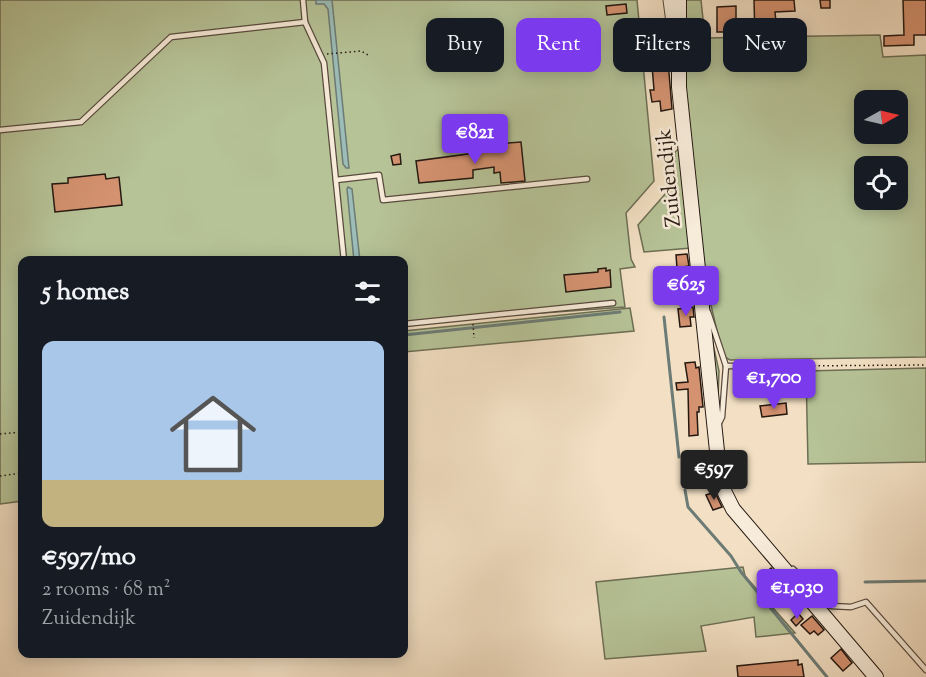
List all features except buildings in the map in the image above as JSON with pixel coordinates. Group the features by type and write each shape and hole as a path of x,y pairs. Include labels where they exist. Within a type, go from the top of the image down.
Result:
{"street":[{"name":"Zuidendijk","path":"668,0 719,470 725,493 733,509 876,677"},
{"name":"Zuidendijk","path":"679,0 679,87"}],"lane":[{"path":"303,0 305,22 324,63 344,256"},
{"path":"0,130 81,122 171,37 305,22"},
{"path":"336,180 379,175 383,200 587,179"},
{"path":"701,289 726,366 722,417 715,430"},
{"path":"408,324 613,303"},
{"path":"726,366 780,366"},
{"path":"775,559 793,570 831,606 851,607 866,602 926,670"}],"path":[{"path":"329,54 361,51 368,55"},
{"path":"472,317 474,338"},
{"path":"780,366 926,365"},
{"path":"0,434 18,432"},
{"path":"0,476 18,474"}],"green space":[{"path":"0,0 637,0 639,18 613,18 613,72 644,72 654,181 626,213 631,259 635,267 620,269 625,307 408,323 408,256 18,256 18,502 0,504"},
{"path":"683,0 701,0 703,18 684,18"},
{"path":"880,35 883,57 926,55 926,357 730,360 723,356 705,280 685,96 686,72 711,72 711,38 723,38 723,72 807,72 807,36"},
{"path":"681,147 691,248 644,252 638,225 674,184 675,152"},
{"path":"630,308 634,331 408,352 408,331"},
{"path":"711,335 719,371 718,400"},
{"path":"926,368 926,462 808,464 806,371"},
{"path":"743,567 745,576 795,633 756,637 754,617 701,626 706,651 605,659 596,582"}],"water":[{"path":"316,0 332,0 349,168 343,164 328,9 324,4 316,4"},
{"path":"348,187 352,189 359,256 354,256"}],"waterway":[{"path":"408,335 620,312"},
{"path":"664,317 679,457"},
{"path":"685,490 688,507 731,556 741,572 827,677"},
{"path":"865,582 926,581"}]}
